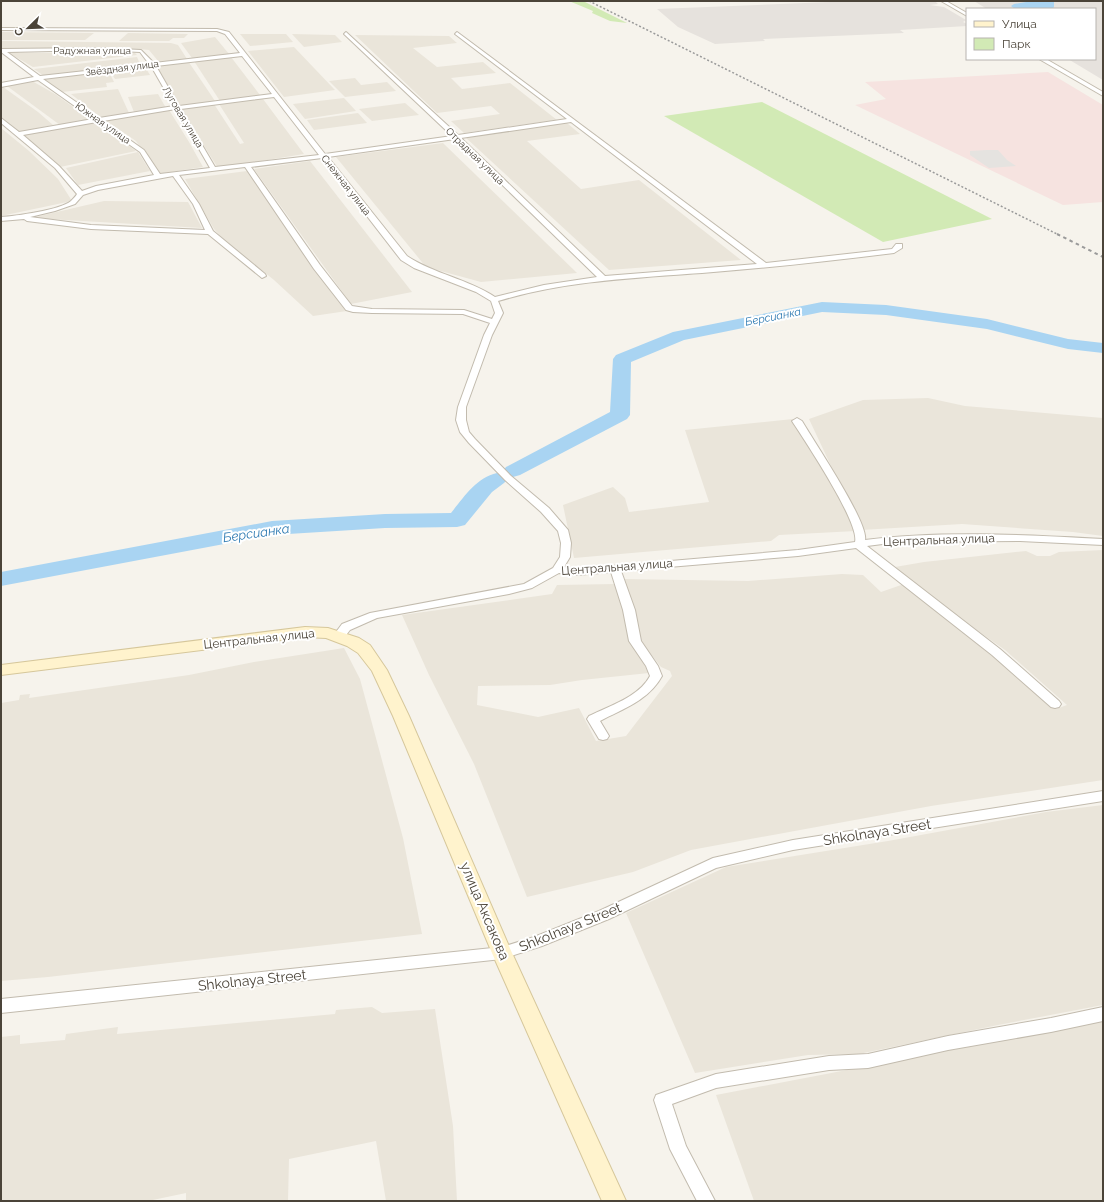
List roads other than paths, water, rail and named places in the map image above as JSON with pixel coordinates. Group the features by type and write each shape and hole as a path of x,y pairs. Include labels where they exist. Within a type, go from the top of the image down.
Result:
{"street":[{"path":"943,1 966,14"},
{"name":"Снежная улица","path":"1,29 217,30 227,32 404,258 417,266 479,290 494,300"},
{"name":"Отрадная улица","path":"346,33 604,279"},
{"path":"457,33 765,266"},
{"name":"Радужная улица","path":"2,51 136,50 144,52 152,64"},
{"name":"Южная улица","path":"2,51 142,150 158,176"},
{"name":"Звёздная улица","path":"1,85 40,78 244,54"},
{"path":"1044,60 1103,94"},
{"name":"Луговая улица","path":"152,64 214,170"},
{"path":"19,134 97,119 276,95"},
{"path":"1,120 57,167 81,194"},
{"path":"1,219 18,218 53,210 74,203 81,194 96,188 158,176 323,156 572,120"},
{"path":"247,166 317,267 349,308 353,310 372,311 464,312 494,322"},
{"path":"176,174 196,204 210,232 262,276"},
{"path":"18,218 91,227 210,232"},
{"path":"557,570 565,557 566,542 563,530 545,510 508,478 472,441 465,432 461,420 462,407 494,322 499,313 498,307 494,300 521,291 571,282 765,266 894,251 899,246"},
{"path":"797,421 837,486 859,529 861,537 859,545 996,652 1055,704"},
{"name":"Центральная улица","path":"1,670 305,632 328,633 339,636 346,627 374,615 510,591 528,586 557,570 577,572 798,553 898,539 1020,538 1103,542"},
{"path":"603,736 593,718 648,688 656,676 652,666 635,641 628,610 615,569"},
{"name":"улица Аксакова","path":"339,636 364,649 380,670 502,953 614,1201"},
{"name":"Shkolnaya Street","path":"1,1006 502,953 537,942 604,914 713,863 793,845 1103,796"},
{"path":"706,1201 679,1148 662,1100 716,1081 829,1063 868,1061 948,1042 1051,1025 1103,1014"}],"water":[{"path":"1032,1 1054,1 1054,7 1014,8 1011,6 1014,4"}],"waterway":[{"name":"Берсианка","path":"513,471 620,415 622,359 679,336 822,307 886,310 987,324 1068,344 1103,348"},
{"name":"Берсианка","path":"1,579 272,528 385,521 457,520 484,487 497,479"}],"railway":[{"path":"589,1 1059,235"},
{"path":"1059,235 1103,257"}]}
